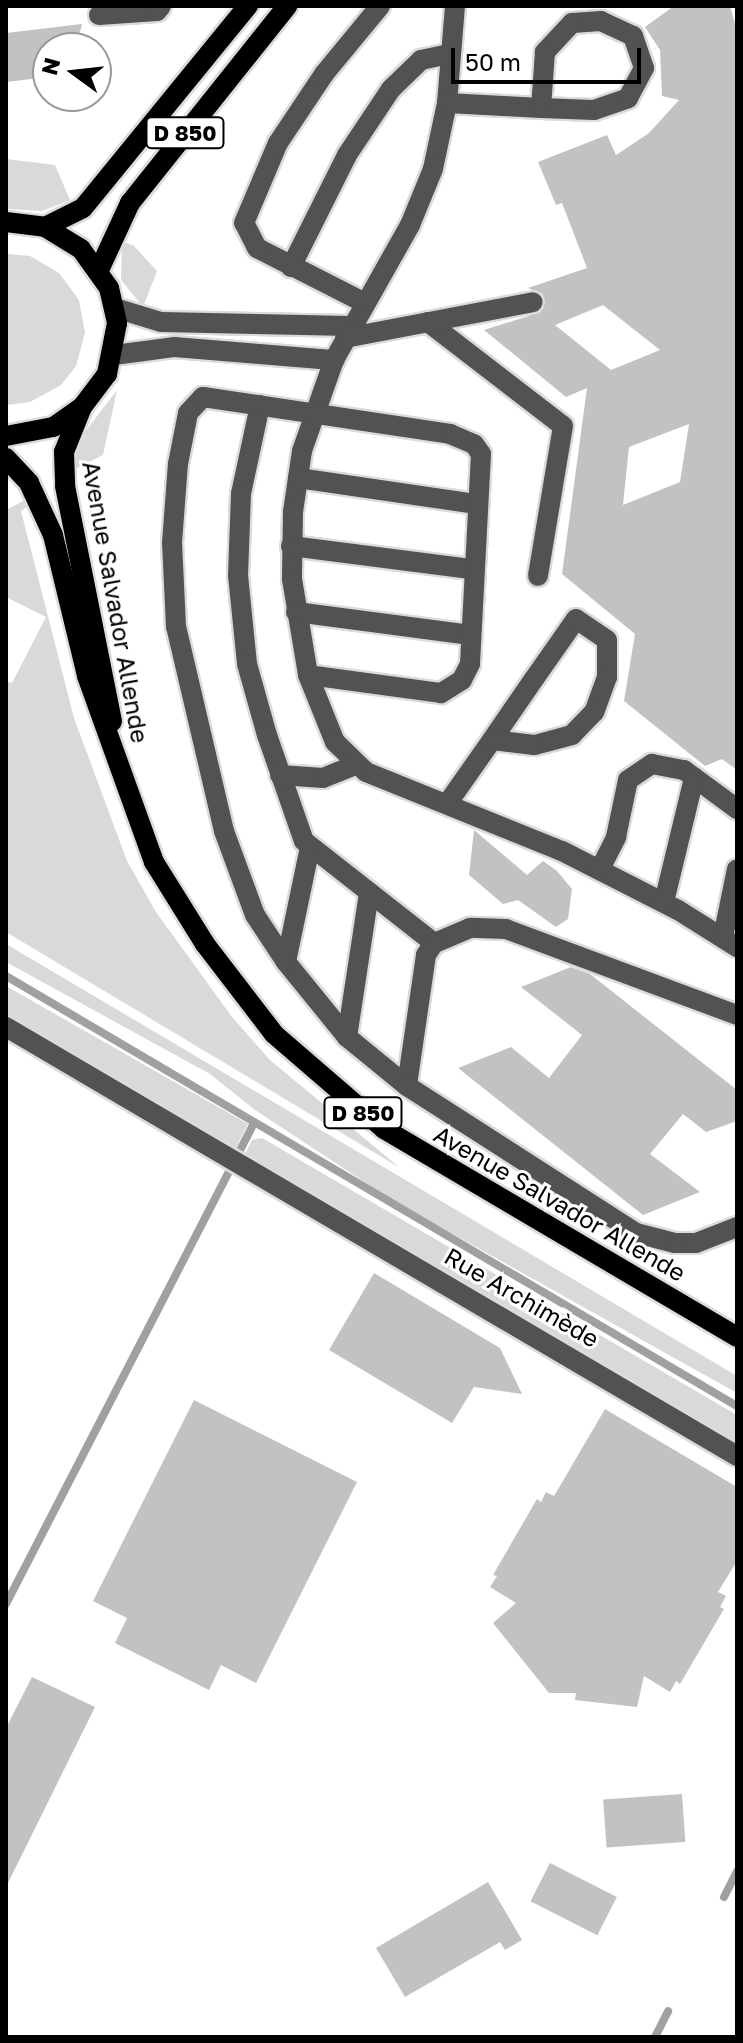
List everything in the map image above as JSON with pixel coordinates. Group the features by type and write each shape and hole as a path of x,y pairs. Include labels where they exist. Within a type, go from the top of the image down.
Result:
{"main road":[{"name":"D 850","path":"45,227 83,208 248,6"},
{"name":"D 850","path":"99,270 130,203 287,6"},
{"path":"6,222 45,227 70,240 99,270 115,308 114,355"},
{"name":"Avenue Salvador Allende","path":"114,355 82,407 64,452 65,486 107,678 117,761"},
{"path":"6,436 53,427 82,407"},
{"name":"Avenue Salvador Allende","path":"6,458 29,483 53,535 87,676 138,823 177,904 240,991 305,1064 384,1129 737,1337"}],"street":[{"path":"99,15 157,11 161,6"},
{"path":"363,302 291,267 247,236 244,223 255,191 324,74 380,6"},
{"path":"455,6 447,103 424,197 363,302 334,360 314,413 298,478 291,546 296,612 308,675 335,742 355,765 600,869 664,902 730,942 737,869"},
{"path":"447,103 541,108 594,110 628,98 644,68 633,36 601,21 572,23 545,52 541,108"},
{"path":"291,267 347,155 391,89 421,60 450,54"},
{"path":"115,308 161,322 348,332 428,322 533,302"},
{"path":"428,322 563,426 538,576"},
{"path":"114,355 175,347 334,360"},
{"path":"308,675 447,692 467,672 471,569 481,454 464,437 203,397 188,413 177,476 172,588 183,668 211,792 255,915 286,962 347,1037 407,1086 636,1233 665,1242 696,1243 737,1227"},
{"path":"260,405 241,494 240,618 247,664 299,834 310,847 434,943"},
{"path":"298,478 477,504"},
{"path":"291,546 471,569"},
{"path":"296,612 470,635"},
{"path":"447,804 576,619 607,640 607,677 599,700 572,735 534,745 492,740"},
{"path":"600,869 616,837 634,774 662,762 694,778 737,809"},
{"path":"280,775 323,778 355,765"},
{"path":"664,902 694,778"},
{"path":"286,962 310,847"},
{"path":"347,1037 369,893"},
{"path":"407,1086 420,974 434,943 470,928 506,929 737,1015"},
{"name":"Rue Archimède","path":"6,1027 280,1185 737,1456"}],"shaded area":[{"path":"6,159 55,165 70,200 42,211 6,209"},
{"path":"122,242 133,245 157,271 143,307 121,280"},
{"path":"7,254 30,256 59,273 79,300 85,333 76,366 61,385 30,402 7,405"},
{"path":"117,390 103,455 75,469 78,441"},
{"path":"25,500 28,506 21,511 74,718 127,861 156,912 232,1017 270,1060 400,1168 6,932 6,681 12,683 46,617 6,597 6,510"},
{"path":"6,944 737,1376 737,1393 392,1200 255,1110 210,1074 6,962"},
{"path":"6,986 248,1124 236,1148 6,1014"},
{"path":"262,1138 737,1415 737,1443 257,1164 245,1154 252,1140"}],"building":[{"path":"674,6 730,6 737,30 737,770 722,759 705,766 624,701 635,634 562,574 587,388 566,397 484,330 541,312 543,294 528,288 587,268 562,203 556,205 538,162 607,135 616,155 649,133 679,100 662,96 660,50 645,27","holes":["603,305 660,350 611,370 555,325","689,424 680,482 623,505 629,447"]},
{"path":"82,24 80,32 32,32 32,79 6,82 6,33"},
{"path":"474,830 527,875 543,861 557,871 572,889 568,919 556,927 518,900 503,904 469,875"},
{"path":"571,967 590,974 737,1090 737,1121 706,1132 683,1114 650,1154 700,1192 643,1215 458,1068 511,1047 549,1078 582,1035 521,987"},
{"path":"374,1273 500,1348 522,1394 474,1387 452,1423 329,1350"},
{"path":"194,1400 357,1482 256,1683 221,1665 209,1690 115,1643 127,1618 93,1601"},
{"path":"605,1409 737,1487 737,1561 718,1592 726,1596 720,1607 724,1609 680,1684 676,1681 670,1692 644,1676 637,1707 575,1700 576,1693 549,1693 493,1623 516,1603 490,1587 497,1576 493,1575 537,1499 541,1502 546,1492 554,1496"},
{"path":"32,1677 95,1707 6,1887 6,1728"},
{"path":"682,1794 685,1842 607,1847 603,1800"},
{"path":"550,1863 617,1897 597,1935 530,1901"},
{"path":"488,1882 522,1940 505,1950 500,1942 405,1997 376,1948"}],"waterway":[{"path":"6,976 737,1406"},
{"path":"6,1604 254,1123"},
{"path":"724,1897 737,1871"},
{"path":"655,2037 668,2011"}]}
